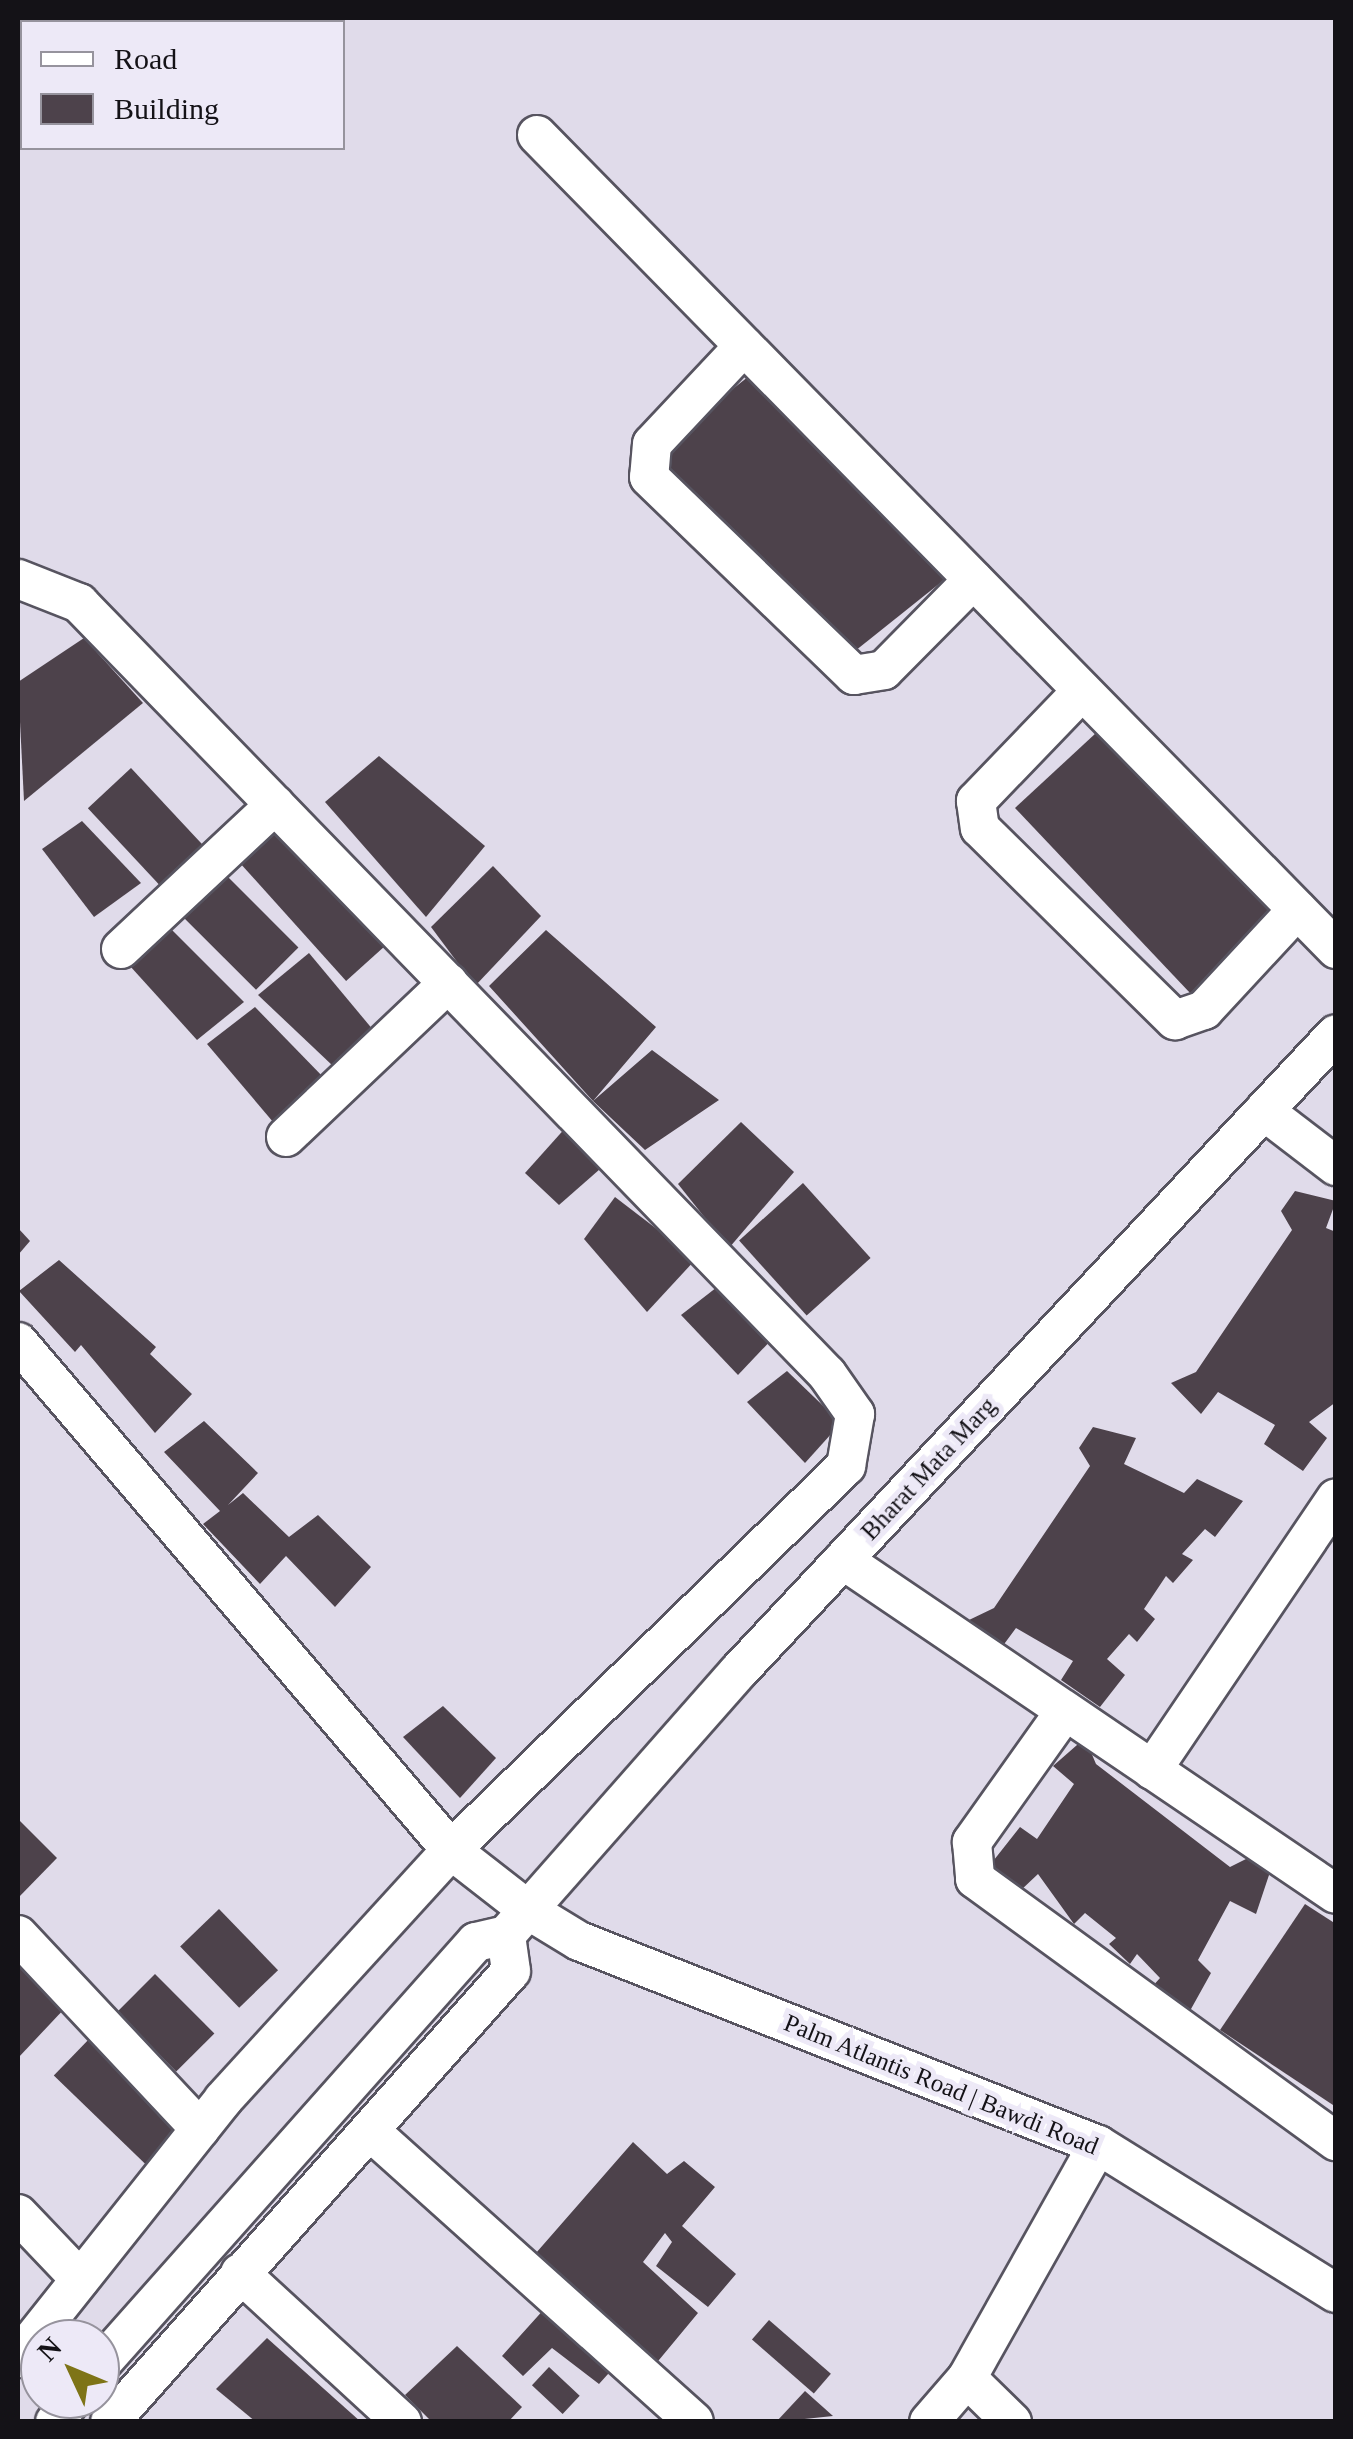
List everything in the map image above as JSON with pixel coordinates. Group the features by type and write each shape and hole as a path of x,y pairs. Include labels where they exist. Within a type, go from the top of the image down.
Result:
{"street":[{"path":"537,135 1336,949"},
{"path":"744,346 652,444 649,477 854,676 884,670 973,580"},
{"path":"18,580 78,603 827,1374 855,1414 846,1466 452,1850 200,2130 18,2358"},
{"path":"1082,691 976,801 980,828 1175,1020 1204,1010 1297,910"},
{"path":"121,949 275,805"},
{"path":"286,1137 448,983"},
{"name":"Bharat Mata Marg","path":"517,1922 843,1560 1336,1034"},
{"path":"1264,1111 1336,1166"},
{"name":"Palm Atlantis Road | Bawdi Road","path":"18,1342 517,1922 579,1940 1098,2145 1336,2293"},
{"path":"1152,1770 1336,1498"},
{"path":"843,1560 1336,1894"},
{"path":"1065,1712 972,1842 975,1879 1336,2142"},
{"path":"110,2422 511,1971 517,1922"},
{"path":"120,2342 476,1942 517,1922"},
{"path":"18,1936 200,2130"},
{"path":"370,2130 694,2422"},
{"path":"929,2422 967,2378 1098,2145"},
{"path":"18,2214 80,2279"},
{"path":"240,2273 402,2422"},
{"path":"967,2378 1012,2422"}],"building":[{"path":"763,365 974,556 850,655 648,456"},
{"path":"84,638 143,703 24,801 18,682"},
{"path":"1110,720 1294,886 1191,994 1015,808"},
{"path":"379,756 485,846 426,917 325,802"},
{"path":"131,768 203,845 159,885 88,808"},
{"path":"82,821 141,883 94,917 42,849"},
{"path":"282,826 388,943 346,981 240,863"},
{"path":"493,866 541,916 475,986 431,927"},
{"path":"227,876 298,947 256,990 185,918"},
{"path":"167,925 244,1002 197,1040 130,966"},
{"path":"546,930 656,1027 593,1101 489,986"},
{"path":"309,953 374,1031 333,1066 258,995"},
{"path":"255,1007 327,1081 279,1129 207,1044"},
{"path":"652,1050 719,1100 645,1150 593,1101"},
{"path":"741,1122 794,1172 729,1248 678,1184"},
{"path":"568,1125 608,1162 559,1205 525,1173"},
{"path":"803,1183 871,1258 807,1316 739,1241"},
{"path":"1295,1191 1336,1201 1326,1228 1336,1232 1336,1402 1309,1422 1327,1438 1303,1471 1264,1444 1275,1425 1218,1392 1201,1414 1171,1383 1196,1372 1292,1230 1281,1211"},
{"path":"615,1197 696,1259 647,1312 584,1239"},
{"path":"18,1228 30,1241 18,1255"},
{"path":"59,1260 156,1347 150,1354 192,1394 155,1433 81,1345 75,1352 19,1291"},
{"path":"721,1284 775,1336 738,1375 681,1315"},
{"path":"787,1371 841,1423 805,1463 747,1402"},
{"path":"204,1421 258,1473 228,1505 243,1493 289,1537 318,1515 371,1567 335,1607 286,1556 260,1584 203,1524 220,1511 164,1452"},
{"path":"1093,1427 1136,1438 1124,1464 1184,1493 1197,1479 1243,1501 1215,1537 1205,1529 1182,1554 1193,1560 1173,1583 1166,1576 1144,1609 1155,1619 1137,1642 1129,1634 1107,1659 1125,1675 1100,1707 1061,1680 1073,1661 1016,1628 999,1651 969,1620 994,1608 1090,1466 1079,1448"},
{"path":"443,1706 496,1758 460,1798 403,1737"},
{"path":"1085,1738 1096,1764 1230,1867 1250,1857 1270,1872 1256,1914 1230,1901 1198,1960 1211,1973 1186,2018 1151,1988 1160,1978 1137,1954 1130,1964 1109,1944 1116,1938 1085,1913 1074,1924 1038,1874 1020,1891 990,1865 1020,1827 1037,1839 1074,1784 1053,1766"},
{"path":"18,1819 57,1858 18,1898"},
{"path":"1305,1904 1336,1924 1336,2107 1220,2030"},
{"path":"219,1909 278,1970 239,2008 180,1947"},
{"path":"18,1961 66,2007 18,2058"},
{"path":"155,1974 214,2033 176,2072 117,2012"},
{"path":"92,2036 184,2125 146,2164 54,2076"},
{"path":"633,2142 667,2174 684,2161 715,2187 682,2226 736,2274 708,2307 656,2266 672,2242 665,2233 643,2262 698,2313 654,2366 536,2253"},
{"path":"546,2307 617,2364 599,2384 552,2348 523,2376 502,2356"},
{"path":"769,2320 831,2374 814,2393 752,2340"},
{"path":"267,2338 361,2422 256,2422 216,2389"},
{"path":"457,2346 522,2407 508,2422 432,2422 405,2395"},
{"path":"549,2367 580,2396 563,2414 532,2385"},
{"path":"805,2391 833,2416 776,2422"}]}
